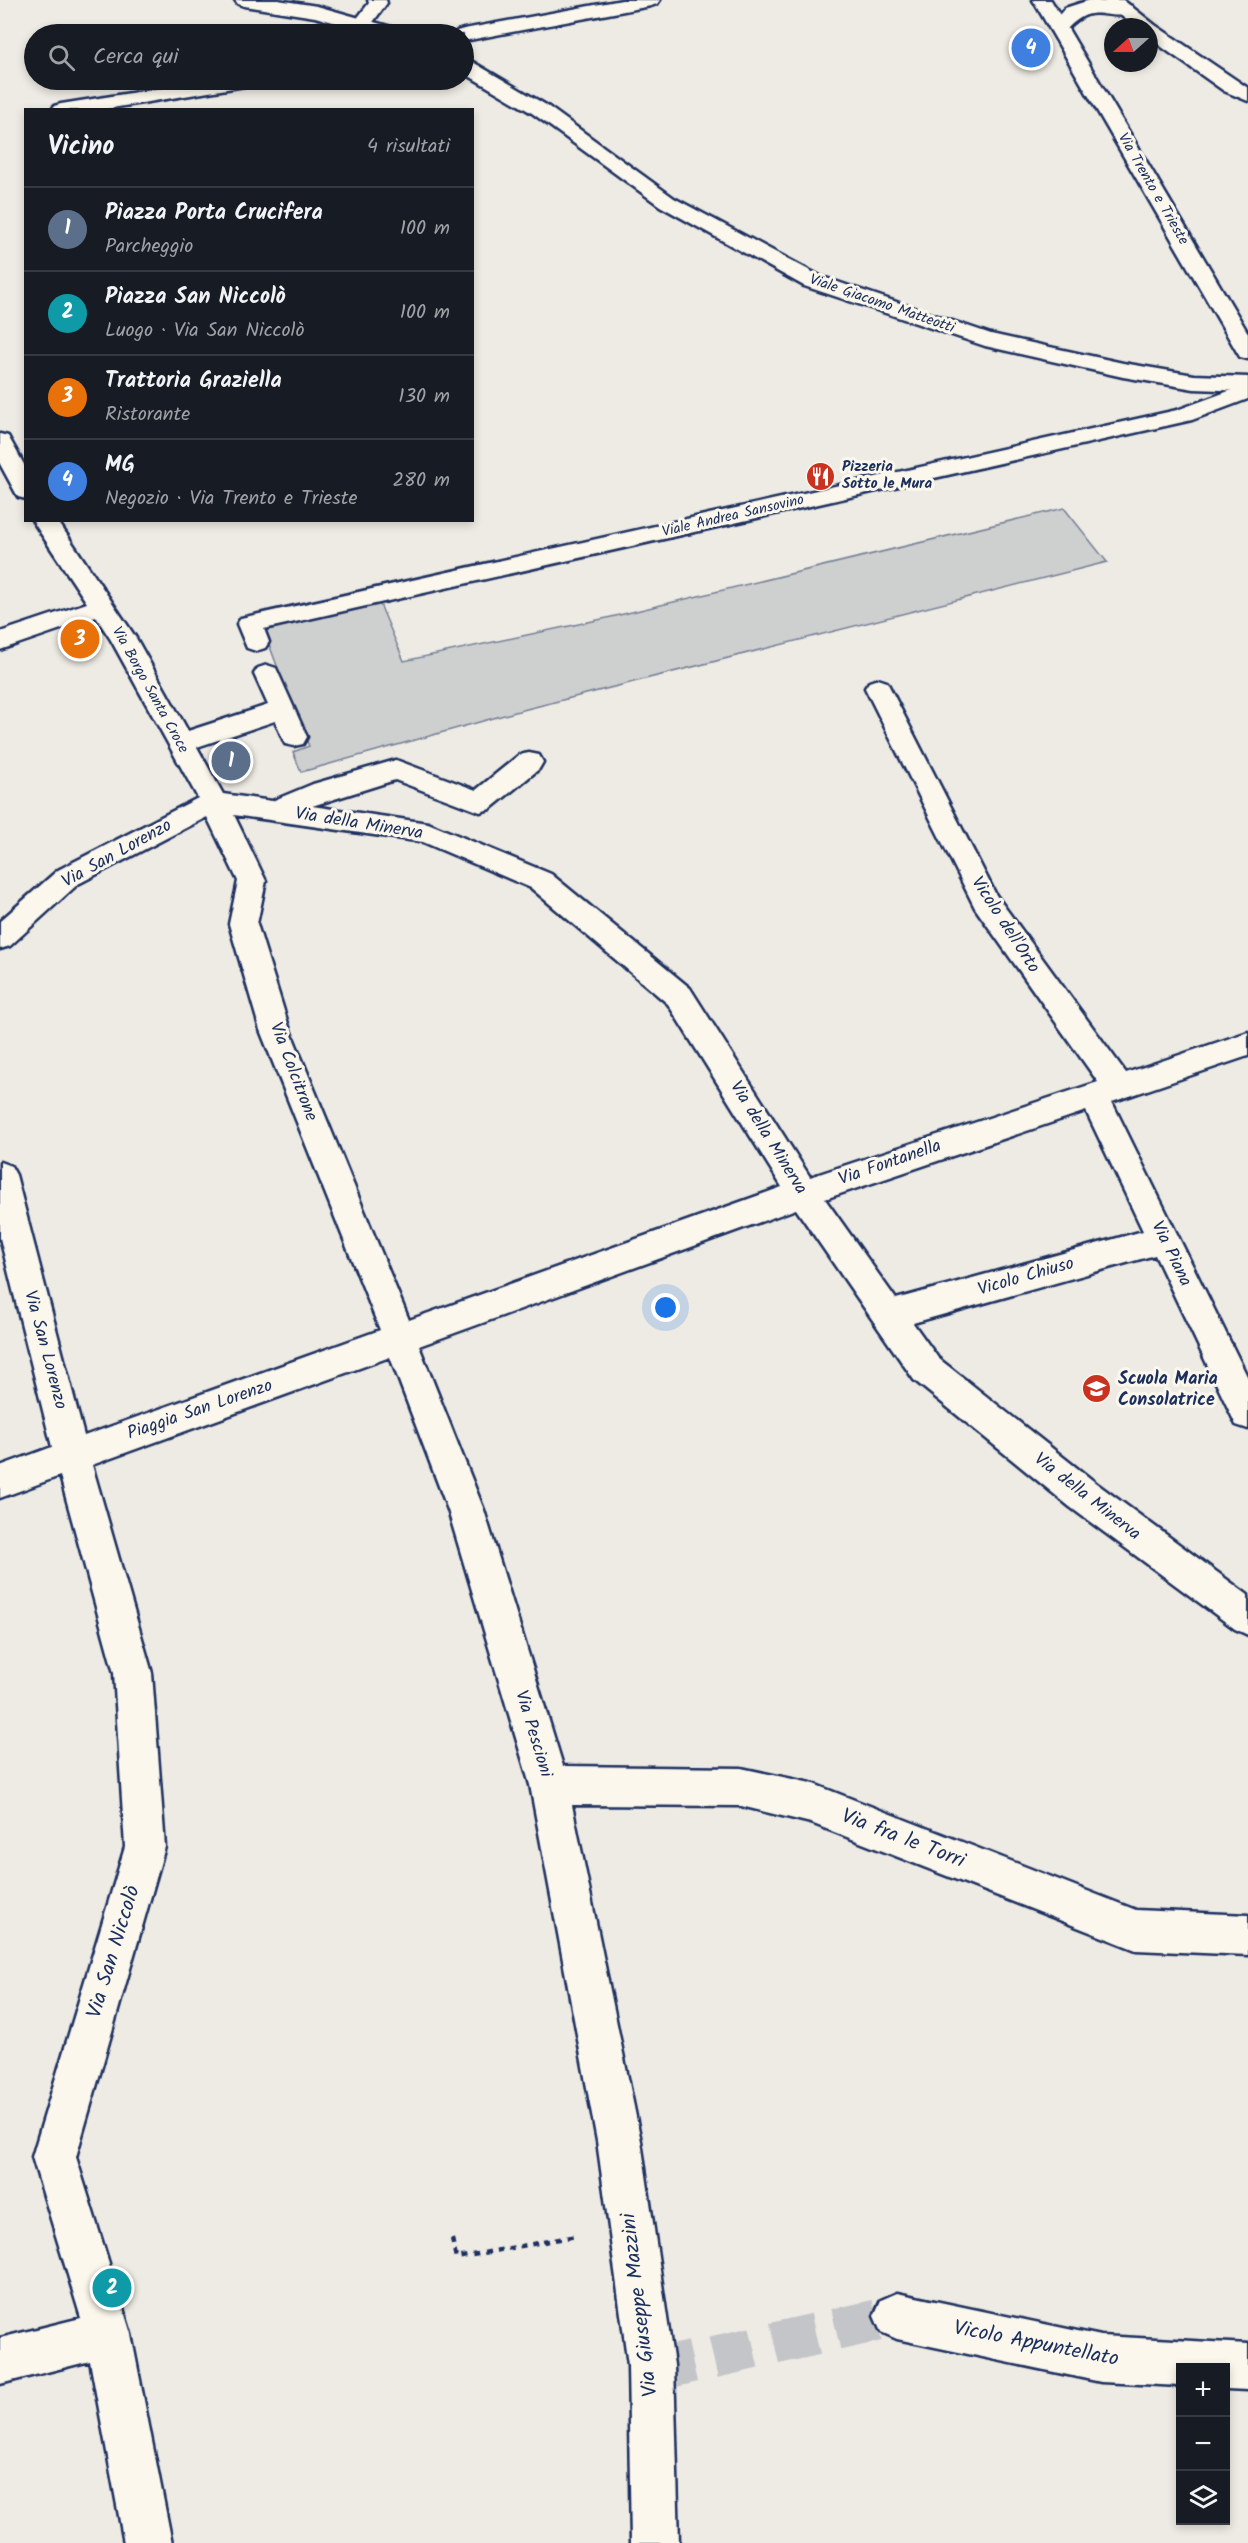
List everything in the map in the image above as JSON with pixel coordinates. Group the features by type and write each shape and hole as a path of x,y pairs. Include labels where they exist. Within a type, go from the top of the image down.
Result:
{"street":[{"path":"244,0 317,12 358,24"},
{"path":"362,24 378,3 377,0"},
{"path":"474,33 651,0"},
{"name":"Via Trento e Trieste","path":"1042,0 1248,352"},
{"path":"1058,27 1067,12 1084,5 1118,5 1135,18"},
{"path":"1158,35 1231,87 1248,95"},
{"name":"Viale Giacomo Matteotti","path":"474,72 539,109 667,202 812,281 985,339 1123,370 1194,382 1248,384"},
{"path":"73,108 184,90"},
{"name":"Viale Andrea Sansovino","path":"253,633 1184,415 1248,391"},
{"path":"0,441 24,488"},
{"name":"Via Borgo Santa Croce","path":"45,522 123,638 214,802"},
{"path":"0,641 101,607"},
{"path":"267,674 294,737"},
{"name":"Vicolo dell'Orto","path":"878,688 985,901 1106,1090"},
{"path":"180,743 283,709"},
{"path":"273,811 323,791 396,771 480,802 529,762"},
{"name":"Via della Minerva","path":"214,802 428,833 541,881 679,996 802,1193 926,1369 1083,1495 1248,1617"},
{"name":"Via San Lorenzo","path":"0,938 68,877 214,802"},
{"name":"Via Colcitrone","path":"214,802 252,881 243,924 275,1030 400,1340"},
{"name":"Via Fontanella","path":"400,1340 802,1193 1248,1044"},
{"name":"Via Piana","path":"1106,1090 1163,1239 1248,1414"},
{"name":"Via San Lorenzo","path":"0,1175 72,1455"},
{"name":"Vicolo Chiuso","path":"888,1316 1163,1239"},
{"name":"Piaggia San Lorenzo","path":"0,1482 400,1340"},
{"name":"Via Pescioni","path":"400,1340 466,1510 549,1785 619,2140"},
{"name":"Via San Niccolò","path":"72,1455 133,1673 145,1847 54,2157 108,2334 148,2543"},
{"name":"Via fra le Torri","path":"549,1785 741,1787 811,1803 1136,1930 1248,1935"},
{"name":"Via Giuseppe Mazzini","path":"619,2140 651,2365 655,2543"},
{"name":"Vicolo Appuntellato","path":"897,2316 1101,2360 1248,2367"},
{"path":"0,2361 108,2334"}],"path":[{"path":"452,2239 456,2258 579,2236"}],"shaded area":[{"path":"1064,508 1107,562 515,712 301,772 293,752 309,746 263,628 379,602 404,661 607,618"}],"tunnel":[{"path":"651,2365 674,2366 897,2316"}],"place":[{"name":"MG","path":"1031,48"},
{"name":"Pizzeria Sotto le Mura","path":"821,476"},
{"name":"Trattoria Graziella","path":"80,639"},
{"name":"Piazza Porta Crucifera","path":"231,761"},
{"name":"Scuola Maria Consolatrice","path":"1097,1389"},
{"name":"Piazza San Niccolò","path":"112,2288"}]}
